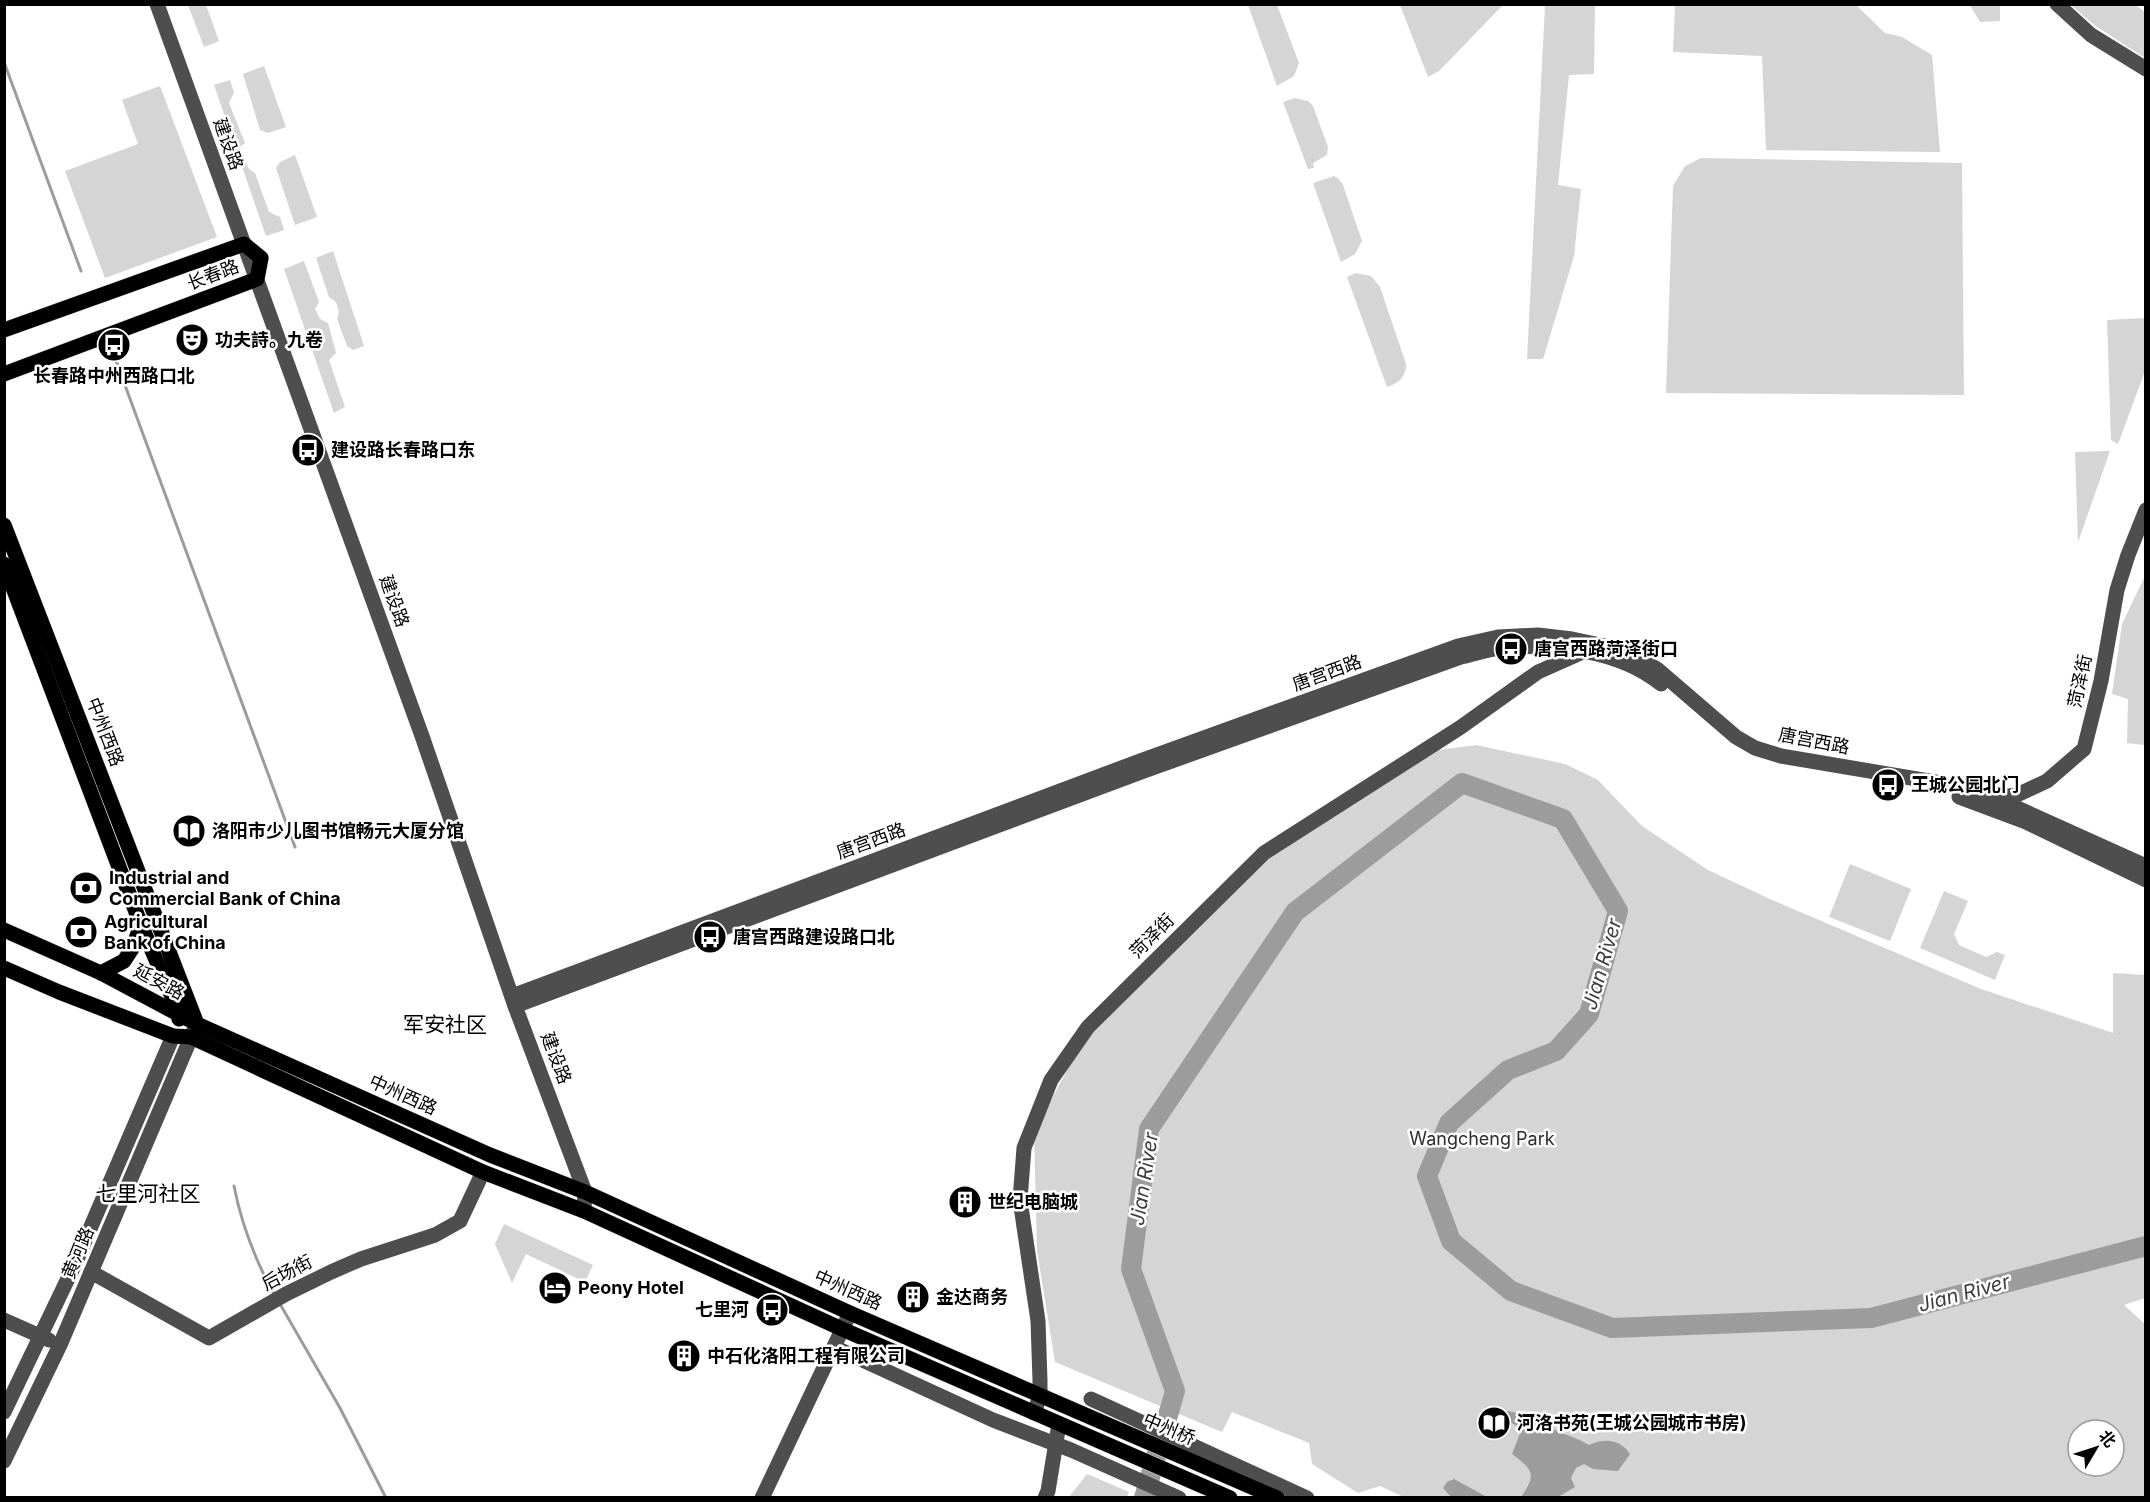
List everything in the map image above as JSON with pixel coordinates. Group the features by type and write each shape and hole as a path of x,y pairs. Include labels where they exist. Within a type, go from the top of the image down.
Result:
{"main road":[{"name":"长春路","path":"4,330 244,244 261,258 257,279 4,374"},
{"name":"中州西路","path":"4,525 194,1030 483,1172 584,1211 842,1329 1230,1497"},
{"name":"中州西路","path":"4,564 141,925 180,1015"},
{"path":"101,973 124,961 133,947 141,925"},
{"name":"延安路","path":"4,930 101,973 180,1015 194,1030"},
{"path":"4,968 173,1036 194,1030"},
{"path":"173,1036 180,1015"},
{"name":"中州西路","path":"194,1030 490,1155 590,1194 850,1313 1084,1414"},
{"name":"中州桥","path":"1084,1414 1242,1475 1277,1497"}],"street":[{"name":"建设路","path":"157,4 590,1194 584,1211"},
{"name":"建设路","path":"168,4 426,721 518,999"},
{"path":"2057,4 2091,35 2145,69"},
{"name":"菏泽街","path":"1992,803 2017,795 2047,781 2084,749 2101,681 2117,590 2145,510"},
{"name":"唐宫西路","path":"518,999 1140,761 1458,646 1498,637 1538,635 1572,639 1628,651 1658,669 1736,736 1755,748 1781,756 1941,783 2145,866"},
{"name":"唐宫西路","path":"518,999 1461,657 1499,648 1538,646 1595,654 1623,661 1654,678 1730,742 1751,753 1778,761 1992,803"},
{"name":"菏泽街","path":"1034,1413 1040,1396 1038,1321 1020,1200 1024,1148 1051,1080 1088,1028 1264,854 1461,727 1538,672 1583,652"},
{"name":"唐宫西路","path":"2027,817 2145,880"},
{"name":"黄河路","path":"4,1461 60,1345 194,1030"},
{"name":"黄河路","path":"4,1412 74,1266 173,1036"},
{"name":"后场街","path":"92,1272 209,1338 286,1294 351,1263 435,1235 460,1221 483,1172"},
{"path":"762,1497 850,1313"},
{"path":"4,1320 60,1345"},
{"path":"834,1347 993,1420 1071,1450 1179,1497"},
{"path":"1091,1399 1242,1475 1307,1497"},
{"path":"1045,1497 1048,1491 1059,1424"}],"green space":[{"path":"188,5 206,5 219,41 204,47"},
{"path":"1248,5 1277,5 1299,63 1294,76 1277,86"},
{"path":"1400,5 1503,5 1439,71 1428,77"},
{"path":"1545,5 1595,5 1594,74 1569,75 1558,185 1581,189 1574,256 1543,359 1527,359"},
{"path":"1675,5 1856,5 1885,33 1902,37 1932,55 1940,152 1766,150 1762,56 1673,52"},
{"path":"1970,5 2002,5 2000,6 2000,21 1980,22"},
{"path":"2071,5 2135,5 2145,12 2145,58 2094,25"},
{"path":"264,66 286,127 268,133 260,130 243,74"},
{"path":"230,80 234,92 229,103 245,143 240,147 249,169 255,173 269,212 280,217 284,230 266,236 214,85"},
{"path":"160,86 217,237 105,278 65,171 138,144 122,100"},
{"path":"1295,98 1308,101 1313,106 1328,147 1327,155 1313,163 1314,168 1308,169 1283,102"},
{"path":"295,155 317,217 295,225 276,168 280,162"},
{"path":"1701,158 1962,163 1964,395 1666,393 1673,186 1685,166"},
{"path":"1334,176 1343,185 1362,241 1355,254 1341,262 1313,183"},
{"path":"333,251 364,346 353,350 347,346 337,319 339,312 336,302 329,297 316,258"},
{"path":"304,261 319,302 315,309 320,319 328,323 336,353 329,360 345,407 334,413 284,269"},
{"path":"1356,273 1371,276 1380,287 1406,364 1405,373 1401,379 1387,387 1347,277"},
{"path":"2145,318 2145,371 2118,444 2111,440 2107,320"},
{"path":"2110,451 2078,542 2075,452"},
{"path":"2145,576 2146,729 2144,745 2127,743 2128,699 2112,694 2122,624"},
{"name":"Wangcheng Park","path":"1476,745 1565,764 1598,780 1642,826 1708,870 1770,899 1981,989 2113,1033 2113,973 2145,975 2145,1298 2124,1305 2145,1324 2145,1497 1406,1498 1380,1486 1358,1493 1312,1464 1309,1443 1232,1412 1222,1432 1055,1362 1037,1250 1034,1132 1074,1057 1113,1002 1312,815 1408,754"},
{"path":"1850,864 1911,889 1890,941 1829,917"},
{"path":"1944,891 1968,901 1954,934 1959,945 1986,957 1997,952 2005,955 1995,980 1920,948"},
{"path":"504,1224 593,1265 585,1282 526,1254 512,1283 495,1244"},
{"path":"1087,1474 1129,1492 1127,1497 1069,1497"}],"shaded area":[{"path":"1508,1411 1589,1445 1600,1441 1617,1443 1630,1454 1618,1471 1593,1469 1584,1464 1576,1468 1571,1478 1575,1487 1558,1497 1521,1497 1531,1478 1525,1464 1512,1454 1522,1428 1498,1417"},
{"path":"1454,1479 1487,1497 1451,1497 1443,1488 1447,1482"}],"waterway":[{"path":"4,62 81,271"},
{"path":"115,358 295,847"},
{"name":"Jian River","path":"1144,1498 1175,1391 1131,1269 1149,1129 1295,912 1462,783 1563,819 1618,911 1589,1014 1556,1051 1508,1070 1449,1123 1427,1176 1451,1241 1511,1291 1612,1328 1871,1318 2146,1246"},
{"path":"234,1186 250,1243 275,1296"},
{"path":"280,1304 340,1408 386,1498"}],"place":[{"name":"功夫詩。九卷","path":"192,340"},
{"name":"长春路中州西路口北","path":"114,345"},
{"name":"建设路长春路口东","path":"308,450"},
{"name":"唐宫西路菏泽街口","path":"1511,649"},
{"name":"王城公园北门","path":"1888,785"},
{"name":"洛阳市少儿图书馆畅元大厦分馆","path":"189,831"},
{"name":"Industrial and Commercial Bank of China","path":"86,888"},
{"name":"Agricultural Bank of China","path":"81,932"},
{"name":"唐宫西路建设路口北","path":"710,937"},
{"name":"世纪电脑城","path":"965,1202"},
{"name":"Peony Hotel","path":"555,1288"},
{"name":"金达商务","path":"913,1297"},
{"name":"七里河","path":"772,1310"},
{"name":"中石化洛阳工程有限公司","path":"684,1356"},
{"name":"河洛书苑(王城公园城市书房)","path":"1494,1423"}],"district":[{"name":"军安社区","path":"445,1025"},
{"name":"七里河社区","path":"148,1194"}]}
